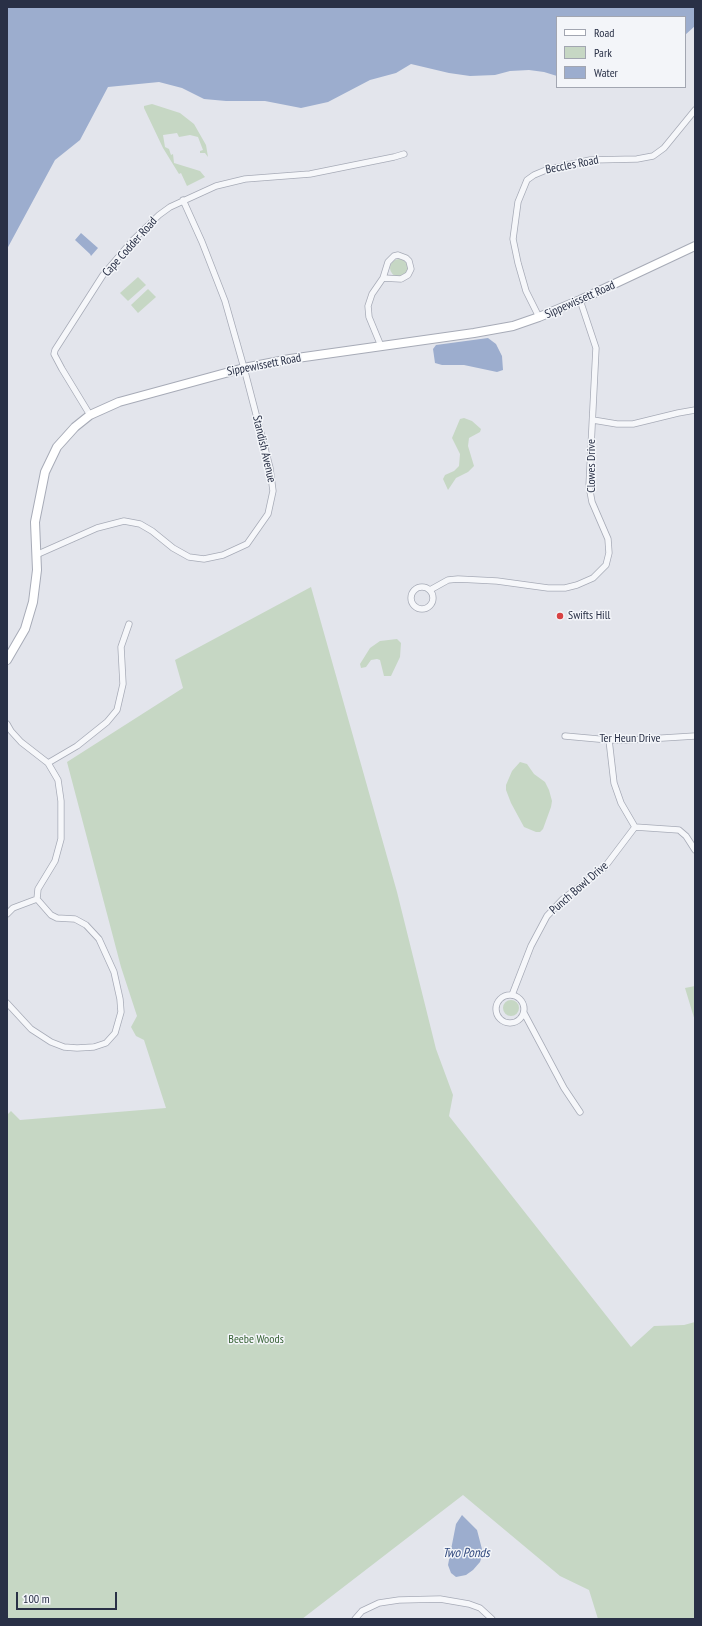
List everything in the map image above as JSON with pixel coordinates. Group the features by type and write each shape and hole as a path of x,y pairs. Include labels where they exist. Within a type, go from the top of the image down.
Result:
{"main road":[{"name":"Sippewissett Road","path":"7,660 22,634 31,612 36,578 36,516 45,472 57,446 70,432 90,415 119,402 244,368 381,346 488,331 539,317 580,300 695,246"}],"street":[{"name":"Beccles Road","path":"539,317 526,290 518,264 513,239 518,202 527,180 546,170 590,160 637,159 652,156 664,148 695,110"},
{"name":"Cape Codder Road","path":"90,415 54,354 56,347 103,274 159,215 183,200 209,188 237,181 310,174 404,154"},
{"name":"Standish Avenue","path":"36,555 97,528 124,521 140,524 152,531 172,548 189,557 204,559 223,555 247,544 268,514 273,491 270,468 244,368 225,301 202,242 183,200"},
{"path":"381,346 369,317 368,306 372,294 384,278 390,258 398,255 409,261 411,269 405,278 398,280 384,278"},
{"name":"Clowes Drive","path":"430,590 433,598 430,606 423,609 414,606 411,598 414,590 422,587 430,590 448,580 458,579 497,581 548,588 565,588 585,582 601,571 608,559 609,547 590,491 589,467 593,420 596,348 580,300"},
{"path":"593,420 617,424 633,424 678,412 695,410"},
{"path":"48,763 77,746 107,722 117,710 123,684 121,647 129,624"},
{"path":"7,724 21,742 48,763 58,780 61,801 60,839 55,861 38,889 37,899 51,915 57,918 75,920 86,925 99,939 114,972 120,998 121,1012 119,1022 114,1033 106,1043 94,1047 64,1047 51,1042 31,1029 7,1003"},
{"name":"Ter Heun Drive","path":"565,736 609,740 695,736"},
{"path":"609,740 614,783 621,803 635,827 679,830 686,836 695,850"},
{"name":"Punch Bowl Drive","path":"512,995 531,946 547,916 563,899 604,868 635,827"},
{"path":"7,914 12,908 37,899"},
{"path":"524,1013 522,1017 514,1022 505,1022 498,1016 496,1007 500,999 508,995 517,996 523,1003 524,1013 564,1088 580,1112"},
{"path":"354,1619 362,1611 379,1602 433,1599 469,1604 480,1608 492,1619"}],"green space":[{"path":"152,104 180,113 194,124 206,145 208,157 205,153 200,153 200,151 203,150 198,137 190,135 179,137 177,133 163,135 165,147 169,149 171,155 173,154 174,163 200,171 205,177 187,186 181,173 179,174 163,148 144,108 144,106"},
{"path":"399,259 405,262 408,268 405,274 399,277 393,274 390,268 393,262"},
{"path":"138,277 146,285 128,301 120,293"},
{"path":"148,289 156,297 138,313 131,305"},
{"path":"464,418 472,421 481,429 480,432 469,438 468,446 474,466 468,472 456,478 448,490 443,479 445,475 454,471 459,466 460,454 452,438 460,419"},
{"name":"Beebe Woods","path":"311,587 397,892 436,1049 453,1095 449,1116 631,1347 654,1326 684,1325 695,1322 695,1619 598,1619 589,1590 560,1576 463,1495 302,1619 7,1619 7,1115 11,1111 20,1120 166,1108 144,1040 136,1036 131,1027 137,1016 121,967 67,762 183,688 175,660"},
{"path":"397,639 401,643 400,657 391,676 384,676 380,660 377,659 371,660 366,667 361,668 360,664 370,648 380,641"},
{"path":"520,762 527,764 534,774 545,782 549,790 552,801 551,807 543,829 540,832 524,827 506,790 506,785 512,771"},
{"path":"695,986 695,1021 685,988"},
{"path":"508,1000 514,1000 519,1005 517,1014 514,1016 508,1016 503,1011 503,1005"}],"water":[{"path":"7,7 695,7 695,26 686,34 686,16 556,16 556,76 529,70 510,71 495,75 470,76 449,73 411,64 396,73 370,80 328,102 301,108 265,101 226,101 204,99 182,88 159,82 108,87 80,140 55,160 7,249"},
{"path":"81,233 98,248 91,256 75,240"},
{"path":"488,338 496,344 502,356 503,370 497,372 464,365 442,365 435,363 433,349 436,345"},
{"name":"Two Ponds","path":"462,1515 477,1530 483,1553 480,1562 473,1570 466,1575 456,1577 451,1573 448,1565 456,1524"}],"place":[{"name":"Swifts Hill","path":"560,616"}]}
